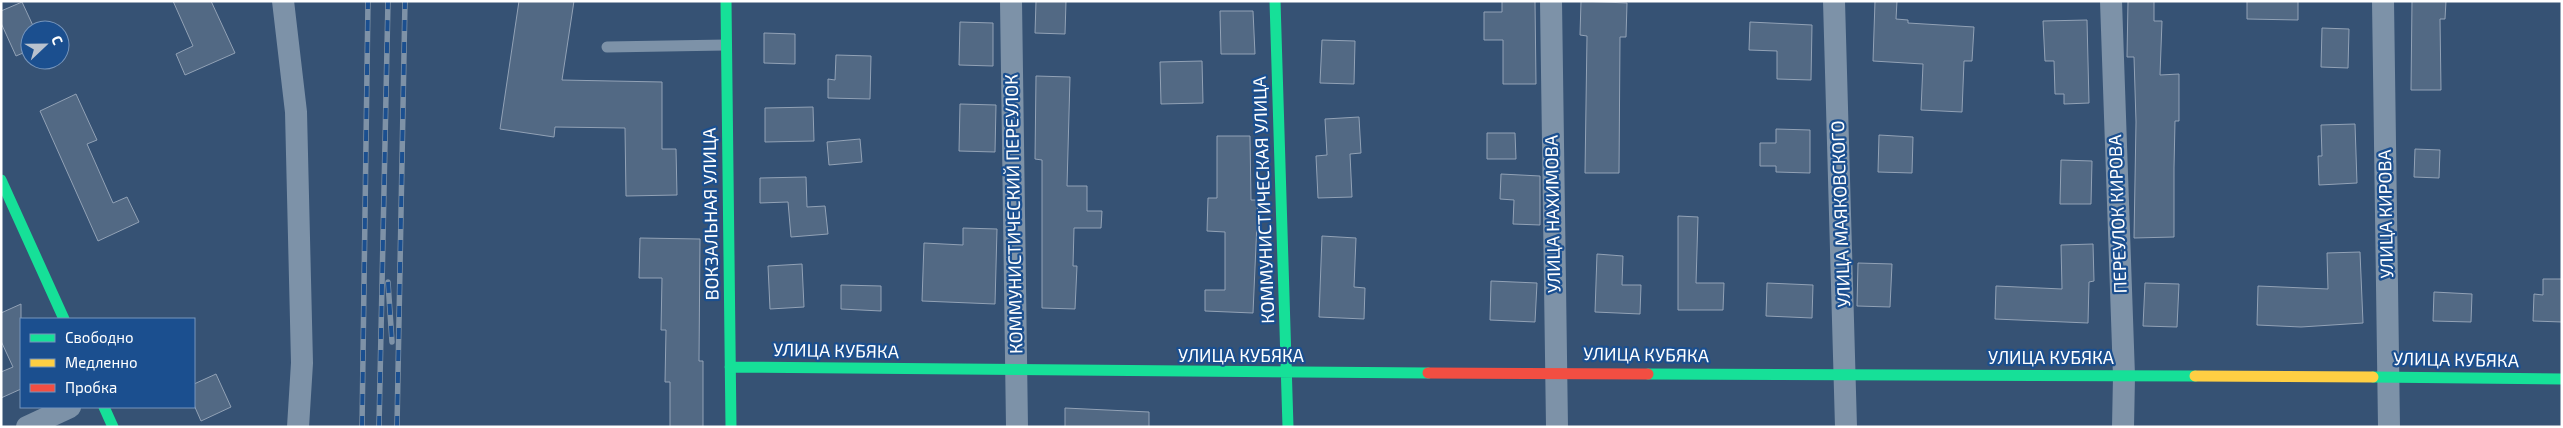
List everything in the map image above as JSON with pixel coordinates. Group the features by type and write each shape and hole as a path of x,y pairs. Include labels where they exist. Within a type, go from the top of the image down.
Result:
{"street":[{"path":"283,1 296,112 302,363 298,427"},
{"name":"ВОКЗАЛЬНАЯ УЛИЦА","path":"726,1 731,427"},
{"name":"КОММУНИСТИЧЕСКИЙ ПЕРЕУЛОК","path":"1011,1 1017,427"},
{"name":"КОММУНИСТИЧЕСКАЯ УЛИЦА","path":"1275,1 1288,427"},
{"name":"УЛИЦА НАХИМОВА","path":"1551,1 1557,427"},
{"name":"УЛИЦА МАЯКОВСКОГО","path":"1834,1 1846,427"},
{"name":"ПЕРЕУЛОК КИРОВА","path":"2111,1 2124,376 2123,427"},
{"name":"УЛИЦА КИРОВА","path":"2382,1 2389,427"},
{"path":"1,180 64,318"},
{"name":"УЛИЦА КУБЯКА","path":"730,367 1287,374 1555,372 2562,379"},
{"path":"27,427 68,408"},
{"path":"104,408 114,427"}],"lane":[{"path":"608,47 726,45"}],"building":[{"path":"173,1 211,1 235,53 185,75 176,54 193,46"},
{"path":"519,1 574,1 562,80 662,82 662,149 676,149 677,195 626,196 625,128 555,127 554,137 500,129"},
{"path":"1036,1 1066,1 1065,34 1035,33"},
{"path":"1502,1 1535,1 1536,84 1503,84 1503,40 1484,40 1484,12 1502,12"},
{"path":"1581,1 1627,3 1626,37 1620,37 1619,173 1585,173 1587,36 1580,35"},
{"path":"1875,1 1897,1 1896,19 1908,20 1908,23 1974,27 1972,61 1964,61 1962,112 1921,110 1923,64 1873,61"},
{"path":"2128,1 2154,1 2154,21 2162,21 2160,75 2179,74 2179,121 2175,121 2174,237 2134,238 2136,122 2134,57 2127,57"},
{"path":"2247,1 2298,1 2298,20 2247,19"},
{"path":"2412,1 2446,1 2445,19 2440,19 2441,90 2411,90"},
{"path":"22,2 30,20 20,20 20,54 16,56 1,23 1,11"},
{"path":"1220,11 1253,11 1255,54 1221,54"},
{"path":"2087,20 2089,103 2064,104 2064,94 2055,94 2054,61 2045,61 2043,21"},
{"path":"960,22 993,23 993,66 959,65"},
{"path":"1750,22 1812,25 1811,80 1777,79 1777,51 1749,50"},
{"path":"2322,28 2349,29 2348,68 2321,67"},
{"path":"764,33 795,34 795,64 764,63"},
{"path":"1322,40 1355,41 1354,84 1320,83"},
{"path":"836,55 871,56 870,99 828,98 828,79 835,80"},
{"path":"1202,61 1203,103 1161,104 1160,62"},
{"path":"1036,76 1070,77 1067,186 1087,186 1087,211 1102,211 1101,228 1074,228 1073,266 1077,266 1075,309 1042,308 1042,160 1035,159"},
{"path":"76,94 97,140 87,144 113,203 127,197 139,222 98,241 40,111"},
{"path":"960,104 996,105 995,152 959,151"},
{"path":"813,107 814,141 765,142 765,108"},
{"path":"1359,117 1361,153 1350,154 1352,197 1318,198 1316,156 1327,155 1325,119"},
{"path":"2355,124 2357,183 2319,185 2318,156 2322,156 2321,125"},
{"path":"1776,129 1810,130 1810,173 1776,172 1776,166 1760,166 1760,143 1776,143"},
{"path":"1487,133 1515,133 1516,159 1487,159"},
{"path":"1879,135 1913,137 1912,173 1878,172"},
{"path":"1217,136 1250,136 1251,200 1258,200 1253,313 1205,311 1205,290 1225,290 1225,232 1207,231 1208,198 1217,198"},
{"path":"860,139 862,162 829,165 827,142"},
{"path":"2415,149 2440,150 2439,178 2414,177"},
{"path":"2061,160 2092,161 2091,204 2060,204"},
{"path":"1501,174 1540,176 1540,225 1513,224 1514,200 1500,199"},
{"path":"806,177 807,207 825,206 828,234 791,237 788,202 760,203 760,178"},
{"path":"1678,216 1698,217 1696,283 1724,283 1723,310 1678,310"},
{"path":"963,228 997,229 995,304 922,301 924,243 963,245"},
{"path":"1322,236 1356,238 1354,287 1365,288 1364,319 1319,317"},
{"path":"640,238 700,239 699,361 703,361 703,427 670,427 670,382 665,382 666,330 661,330 662,278 639,278"},
{"path":"2093,244 2094,281 2089,282 2088,323 1995,319 1996,286 2062,289 2061,245"},
{"path":"2360,252 2363,323 2301,327 2257,325 2258,286 2328,289 2327,253"},
{"path":"1597,254 1623,256 1622,285 1641,285 1640,314 1595,312"},
{"path":"1858,263 1892,264 1890,307 1857,306"},
{"path":"802,264 804,307 770,309 768,266"},
{"path":"2543,279 2562,279 2562,322 2533,321 2534,294 2543,295"},
{"path":"1491,281 1537,283 1535,322 1490,320"},
{"path":"1767,283 1813,285 1812,318 1766,316"},
{"path":"2145,283 2179,284 2177,327 2143,326"},
{"path":"841,285 881,286 881,311 841,309"},
{"path":"2434,292 2472,294 2471,322 2433,321"},
{"path":"21,304 20,389 1,398 1,372 13,367 1,341 1,313"},
{"path":"216,374 231,407 201,421 195,407 195,384"},
{"path":"1065,408 1149,412 1149,427 1065,427"}],"railway":[{"path":"362,427 368,1"},
{"path":"379,427 388,1"},
{"path":"397,427 405,1"},
{"path":"388,282 392,342"}],"traffic: fast":[{"path":"726,1 731,427"},
{"path":"1275,1 1288,427"},
{"path":"1,180 64,318"},
{"path":"730,367 1428,373"},
{"path":"1648,374 2195,376"},
{"path":"2373,377 2562,379"},
{"path":"104,408 113,427"}],"traffic: slow":[{"path":"2195,376 2373,377"}],"traffic: jam":[{"path":"1428,373 1648,374"}]}
